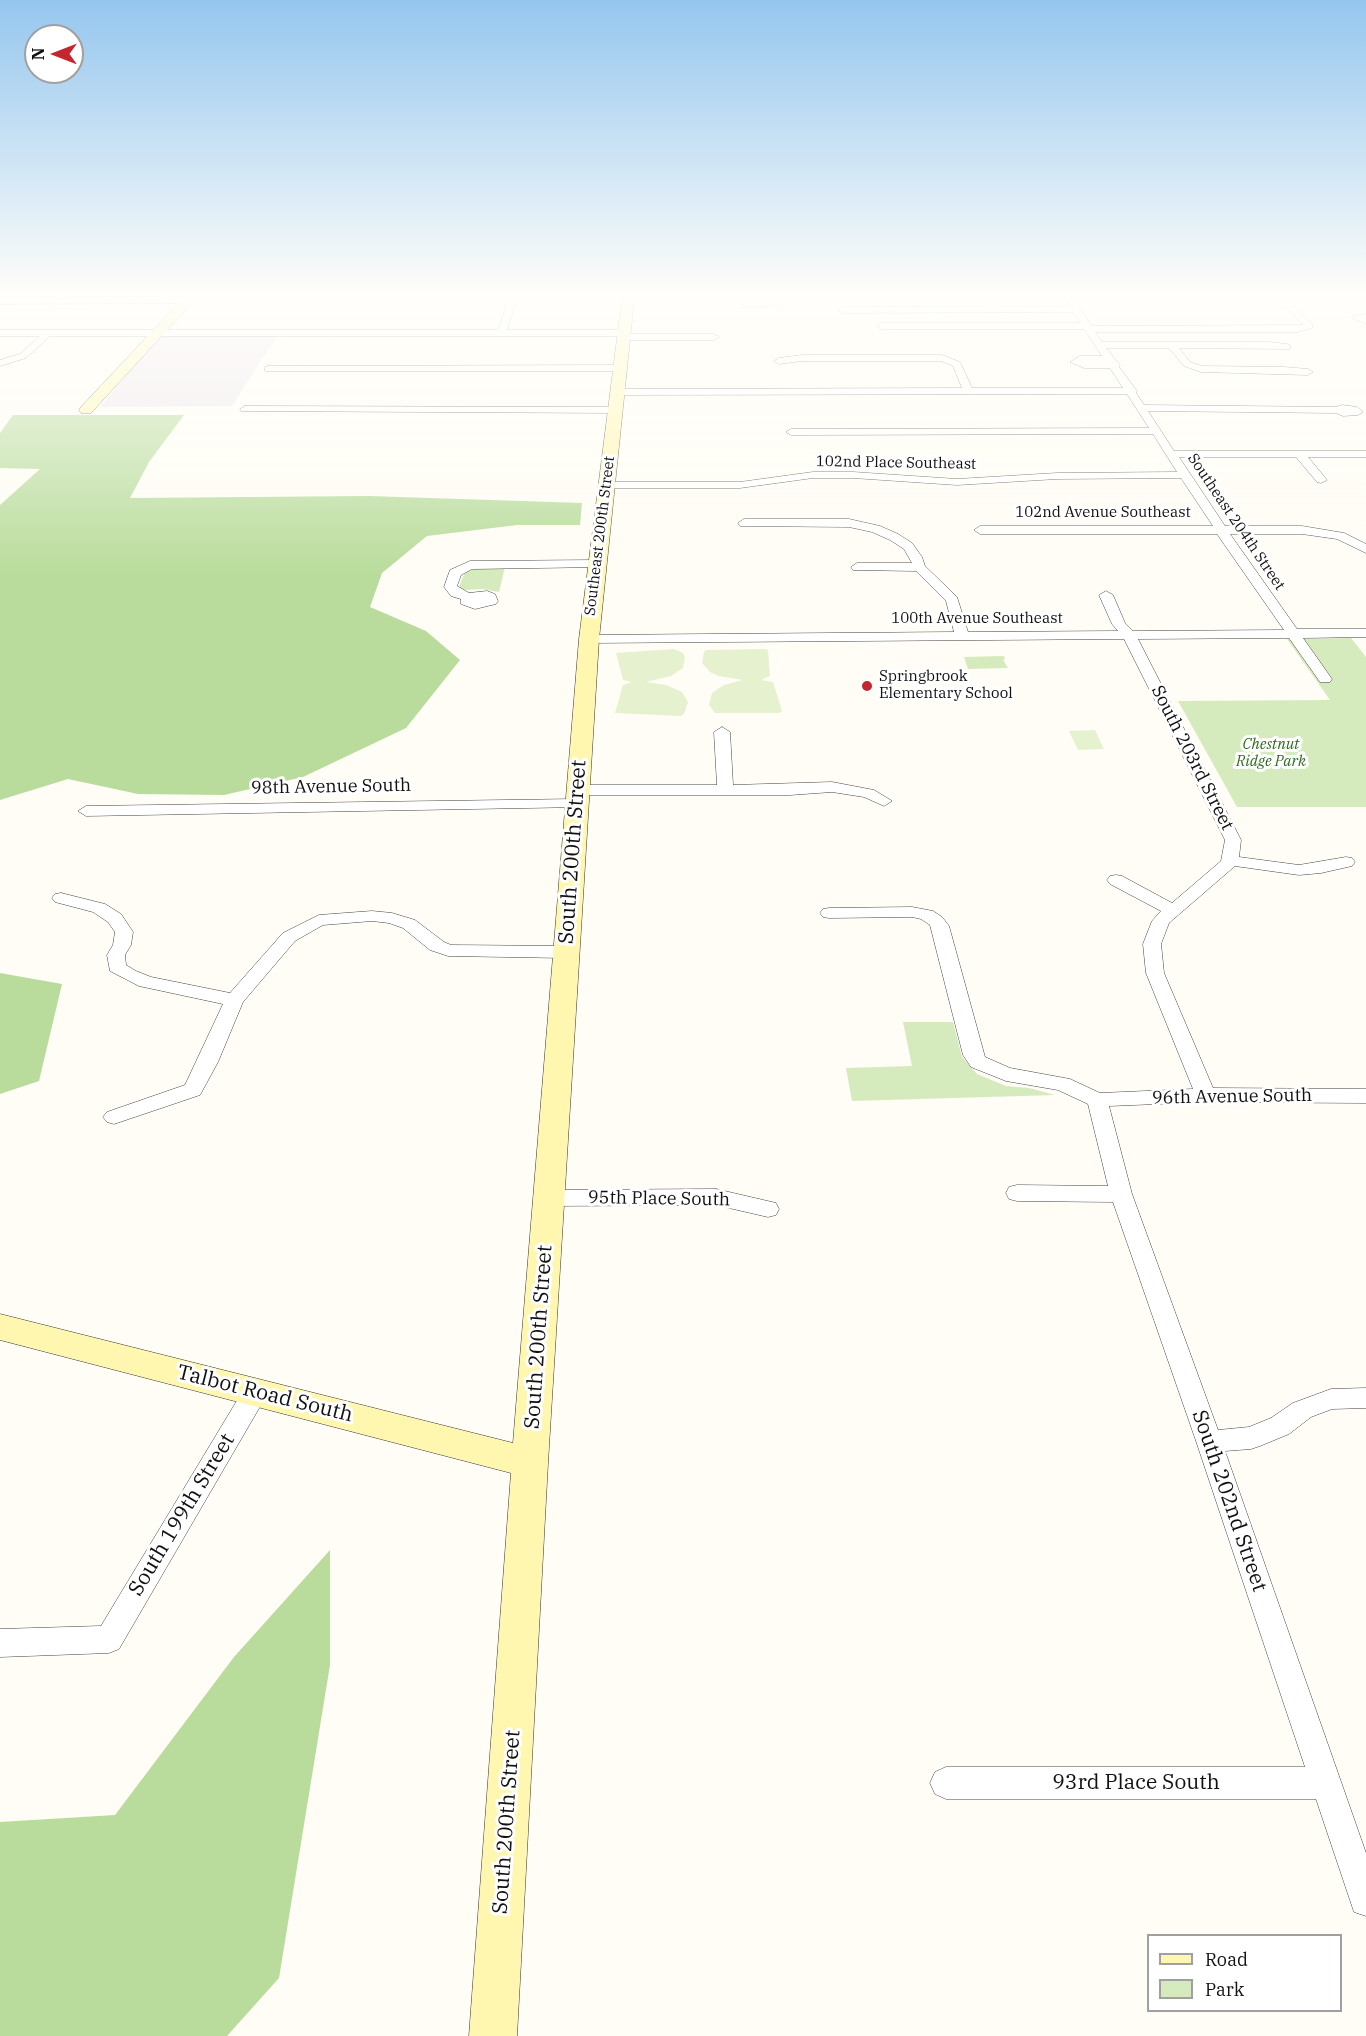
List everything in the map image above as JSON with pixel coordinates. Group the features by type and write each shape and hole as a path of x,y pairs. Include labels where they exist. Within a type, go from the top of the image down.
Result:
{"street":[{"path":"86,410 108,386"},
{"name":"Southeast 200th Street","path":"589,639 618,386"},
{"path":"966,386 969,392"},
{"name":"Southeast 204th Street","path":"1129,386 1221,530 1324,679"},
{"path":"618,392 1132,391"},
{"path":"1143,408 1218,408 1233,413 1240,411 1238,408 1338,410"},
{"path":"245,409 615,410"},
{"path":"791,432 1158,431"},
{"path":"1173,454 1366,454"},
{"path":"1299,454 1321,480"},
{"name":"102nd Place Southeast","path":"607,485 740,485 813,475 853,475 957,482 1057,476 1185,474"},
{"path":"744,523 849,523 876,529 908,546 916,556 919,567 952,600 962,635"},
{"name":"102nd Avenue Southeast","path":"980,530 1320,532 1346,538 1366,549"},
{"path":"469,597 456,593 450,586 455,573 470,565 597,564"},
{"path":"857,567 919,567"},
{"name":"South 203rd Street","path":"1106,595 1119,624 1129,635 1233,840 1229,860"},
{"name":"100th Avenue Southeast","path":"589,639 1366,633"},
{"name":"South 200th Street","path":"493,2036 565,952 589,639"},
{"path":"722,732 725,789"},
{"name":"98th Avenue South","path":"86,811 576,797 725,789 832,788 868,793 884,801"},
{"path":"1206,1095 1155,973 1152,957 1154,933 1161,921 1220,873 1229,860 1265,867 1299,870 1346,862"},
{"path":"1116,880 1172,910"},
{"path":"61,898 99,908 115,918 124,932 122,945 116,955 117,967 129,975 146,982 234,1000"},
{"path":"829,913 912,912 927,915 940,926 973,1055 978,1062 988,1068 1012,1075 1063,1084 1097,1100"},
{"path":"114,1117 192,1090 208,1062 234,1000 263,963 289,937 304,927 332,918 392,918 409,924 437,946 448,950 565,952"},
{"name":"96th Avenue South","path":"1097,1100 1206,1095 1366,1096"},
{"name":"South 202nd Street","path":"1097,1100 1121,1194 1209,1441 1366,1900"},
{"path":"1017,1193 1121,1194"},
{"name":"95th Place South","path":"549,1198 716,1197 768,1209"},
{"name":"Talbot Road South","path":"0,1327 530,1463"},
{"name":"South 199th Street","path":"0,1642 109,1639 256,1391"},
{"path":"1209,1441 1251,1438 1280,1426 1302,1410 1331,1399 1366,1398"},
{"name":"93rd Place South","path":"946,1783 1326,1783"}],"shaded area":[{"path":"117,386 245,386 232,406 100,407"}],"green space":[{"path":"13,415 184,415 149,462 130,498 369,496 582,503 580,525 517,525 427,536 382,573 370,607 426,631 460,660 406,728 303,777 224,795 138,794 68,779 0,800 0,505 40,469 0,468 0,433"},
{"path":"481,567 505,567 499,592 482,589 464,590 459,587 465,572"},
{"name":"Chestnut Ridge Park","path":"1351,638 1366,657 1366,807 1237,807 1178,701 1330,700 1287,639"},
{"path":"674,649 683,653 685,657 683,668 671,676 646,682 666,685 682,692 688,702 684,714 680,716 615,713 623,685 632,682 623,680 616,653"},
{"path":"706,650 768,650 770,676 761,680 773,682 782,711 779,713 715,713 709,705 712,693 724,685 743,680 718,676 710,672 702,663 704,652"},
{"path":"1004,656 1003,660 1008,668 968,669 964,657"},
{"path":"1095,730 1104,749 1078,750 1069,731"},
{"path":"0,973 62,984 39,1081 0,1094"},
{"path":"903,1022 953,1022 962,1057 977,1074 1006,1086 1029,1088 1055,1095 852,1101 846,1068 912,1066"},
{"path":"330,1550 330,1665 279,1978 227,2036 0,2036 0,1822 115,1815 234,1657"}],"place":[{"name":"Springbrook Elementary School","path":"867,686"}]}
